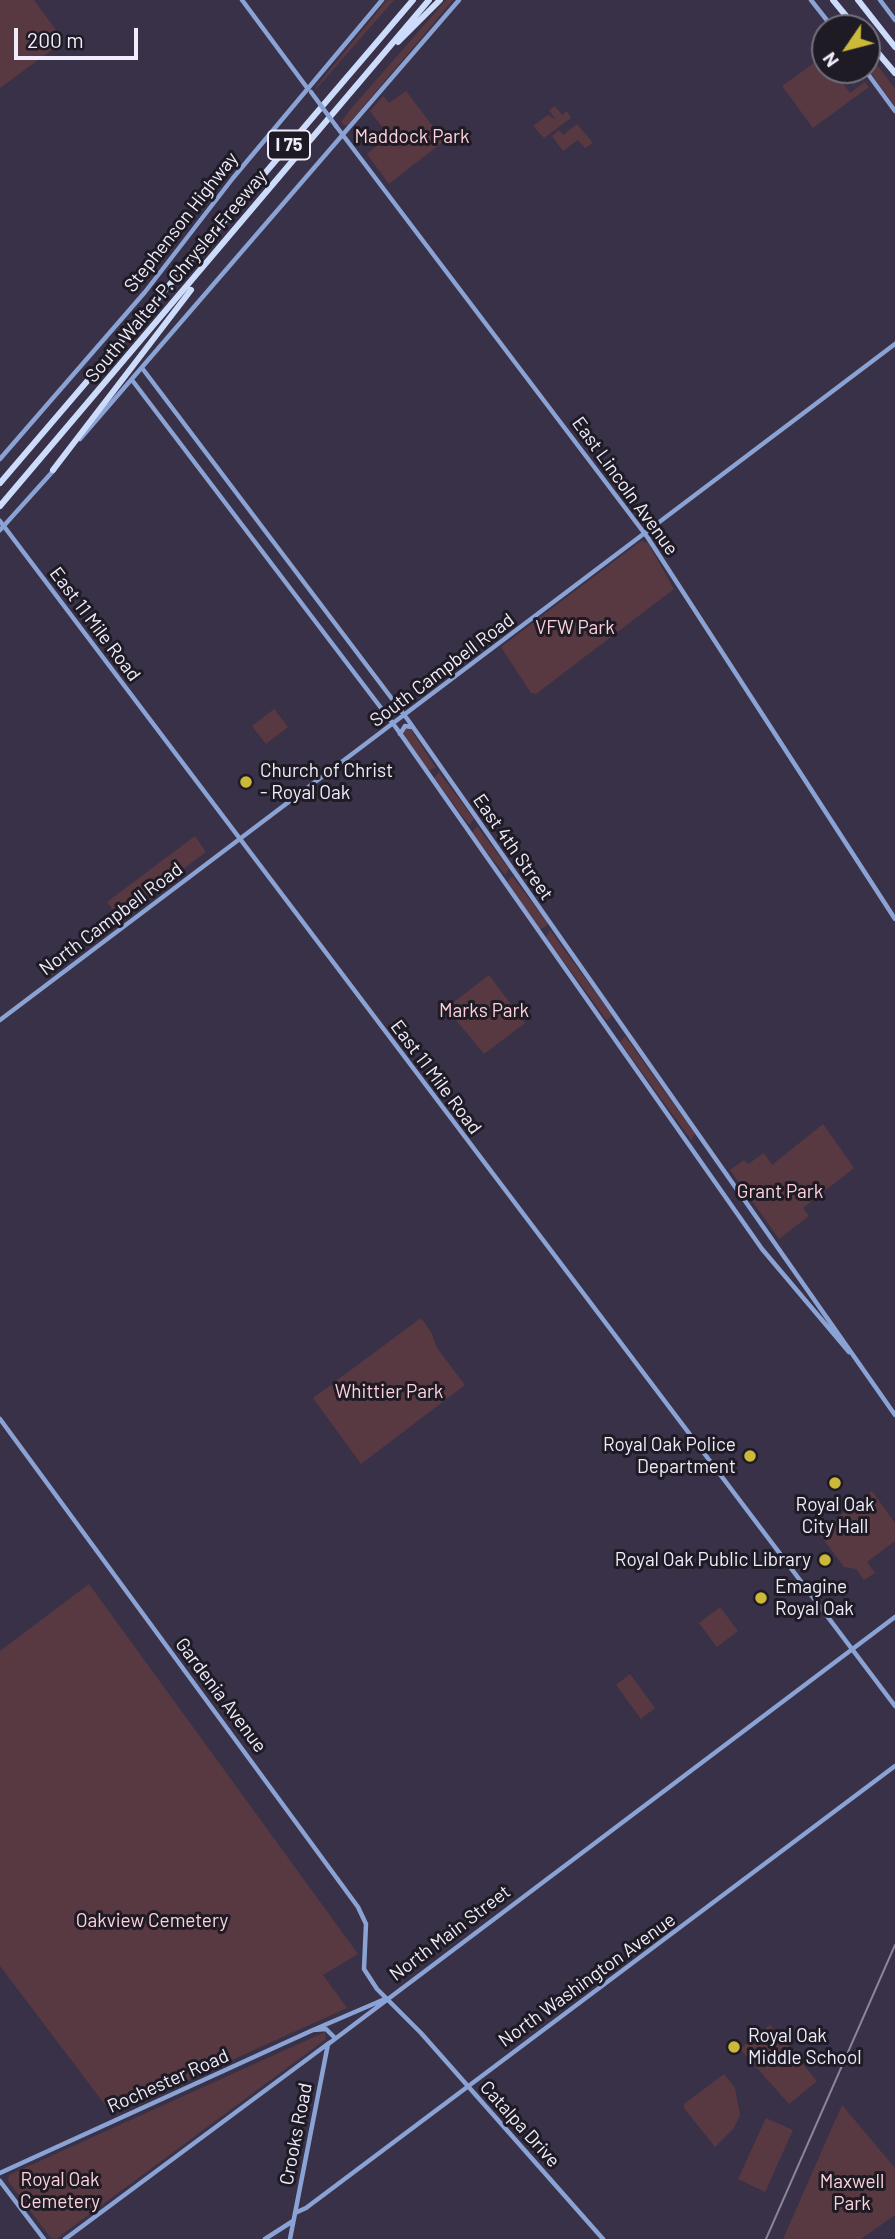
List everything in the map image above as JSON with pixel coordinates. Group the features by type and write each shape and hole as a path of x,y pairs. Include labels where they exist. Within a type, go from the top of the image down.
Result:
{"highway":[{"name":"I 75","path":"0,483 413,0"},
{"name":"South Walter P. Chrysler Freeway","path":"0,506 429,0"},
{"path":"379,60 440,0"},
{"path":"832,0 844,14"},
{"path":"859,0 895,47"},
{"path":"881,56 895,73"},
{"path":"53,470 218,251"}],"street":[{"name":"East Lincoln Avenue","path":"242,0 645,533 895,919"},
{"name":"Stephenson Highway","path":"0,459 145,292 382,0"},
{"path":"1,526 132,380 459,0"},
{"path":"811,0 822,14"},
{"path":"880,0 895,20"},
{"path":"875,84 895,111"},
{"name":"South Campbell Road","path":"239,840 895,344"},
{"name":"East 4th Street","path":"142,368 405,716 895,1415"},
{"name":"East 4th Street","path":"132,380 393,724 762,1248 849,1352"},
{"name":"East 11 Mile Road","path":"1,526 895,1706"},
{"path":"384,713 394,713 396,705"},
{"path":"400,734 405,726 413,728"},
{"name":"North Campbell Road","path":"0,1020 239,840"},
{"name":"Gardenia Avenue","path":"0,1419 358,1907 366,1931 364,1969 386,1998 415,2027"},
{"name":"North Main Street","path":"336,2038 895,1617"},
{"name":"North Washington Avenue","path":"295,2213 306,2208 895,1766"},
{"name":"Rochester Road","path":"0,2173 376,2000 386,1998"},
{"name":"Catalpa Drive","path":"415,2027 603,2239"},
{"path":"65,2239 336,2038 326,2029 313,2030"},
{"name":"Crooks Road","path":"290,2239 327,2045"},
{"path":"0,2181 44,2239"},
{"path":"265,2239 293,2221"}],"green space":[{"path":"0,0 34,0 64,41 0,88"},
{"path":"387,0 394,0 316,89 315,88"},
{"path":"446,0 453,0 347,126 344,125 341,122 350,110"},
{"path":"811,65 811,84 843,84 850,93 862,84 869,87 813,128 782,86"},
{"path":"881,70 895,89 895,106 879,84 881,84"},
{"name":"Maddock Park","path":"406,91 444,141 389,184 367,154 389,136 370,111 383,96 389,103"},
{"path":"555,106 562,115 567,111 571,118 544,138 533,126 548,115 556,120 549,110"},
{"path":"577,124 593,143 585,148 578,140 563,151 552,136 559,130 563,135"},
{"name":"VFW Park","path":"641,541 648,543 674,589 536,694 531,693 501,647"},
{"path":"274,709 288,727 266,744 252,726"},
{"path":"405,728 410,728 436,768 428,770 403,734"},
{"path":"439,772 474,819 469,825 434,778"},
{"path":"477,826 509,869 505,875 472,833"},
{"path":"195,836 206,852 119,917 107,902"},
{"path":"512,876 547,922 547,926 540,929 507,882"},
{"path":"550,930 612,1015 607,1021 546,937"},
{"name":"Marks Park","path":"489,975 525,1023 484,1054 446,1008"},
{"path":"625,1036 695,1134 691,1140 620,1042"},
{"name":"Grant Park","path":"823,1124 854,1168 803,1208 809,1216 779,1239 730,1170 744,1160 748,1164 764,1153 772,1165"},
{"name":"Whittier Park","path":"421,1318 431,1332 437,1348 465,1385 361,1464 313,1398"},
{"path":"872,1491 895,1523 895,1541 867,1562 875,1573 864,1580 856,1569 844,1567 818,1532"},
{"name":"Oakview Cemetery","path":"89,1584 358,1954 323,1975 347,2008 112,2114 0,1966 0,1651"},
{"path":"720,1607 738,1631 717,1647 699,1623"},
{"path":"630,1674 655,1708 641,1719 616,1685"},
{"path":"770,2025 817,2081 789,2104 740,2049"},
{"name":"Royal Oak Cemetery","path":"325,2032 326,2039 56,2239 50,2237 8,2181 9,2175"},
{"path":"724,2074 735,2088 740,2115 734,2128 715,2147 684,2108 684,2104"},
{"name":"Maxwell Park","path":"842,2105 895,2168 895,2215 861,2239 783,2239"},
{"path":"766,2118 793,2130 765,2192 738,2179"}],"railway":[{"path":"766,2239 895,1945"}],"place":[{"name":"Church of Christ - Royal Oak","path":"246,782"},
{"name":"Royal Oak Police Department","path":"750,1456"},
{"name":"Royal Oak City Hall","path":"835,1483"},
{"name":"Royal Oak Public Library","path":"825,1560"},
{"name":"Emagine Royal Oak","path":"761,1598"},
{"name":"Royal Oak Middle School","path":"734,2047"}]}
